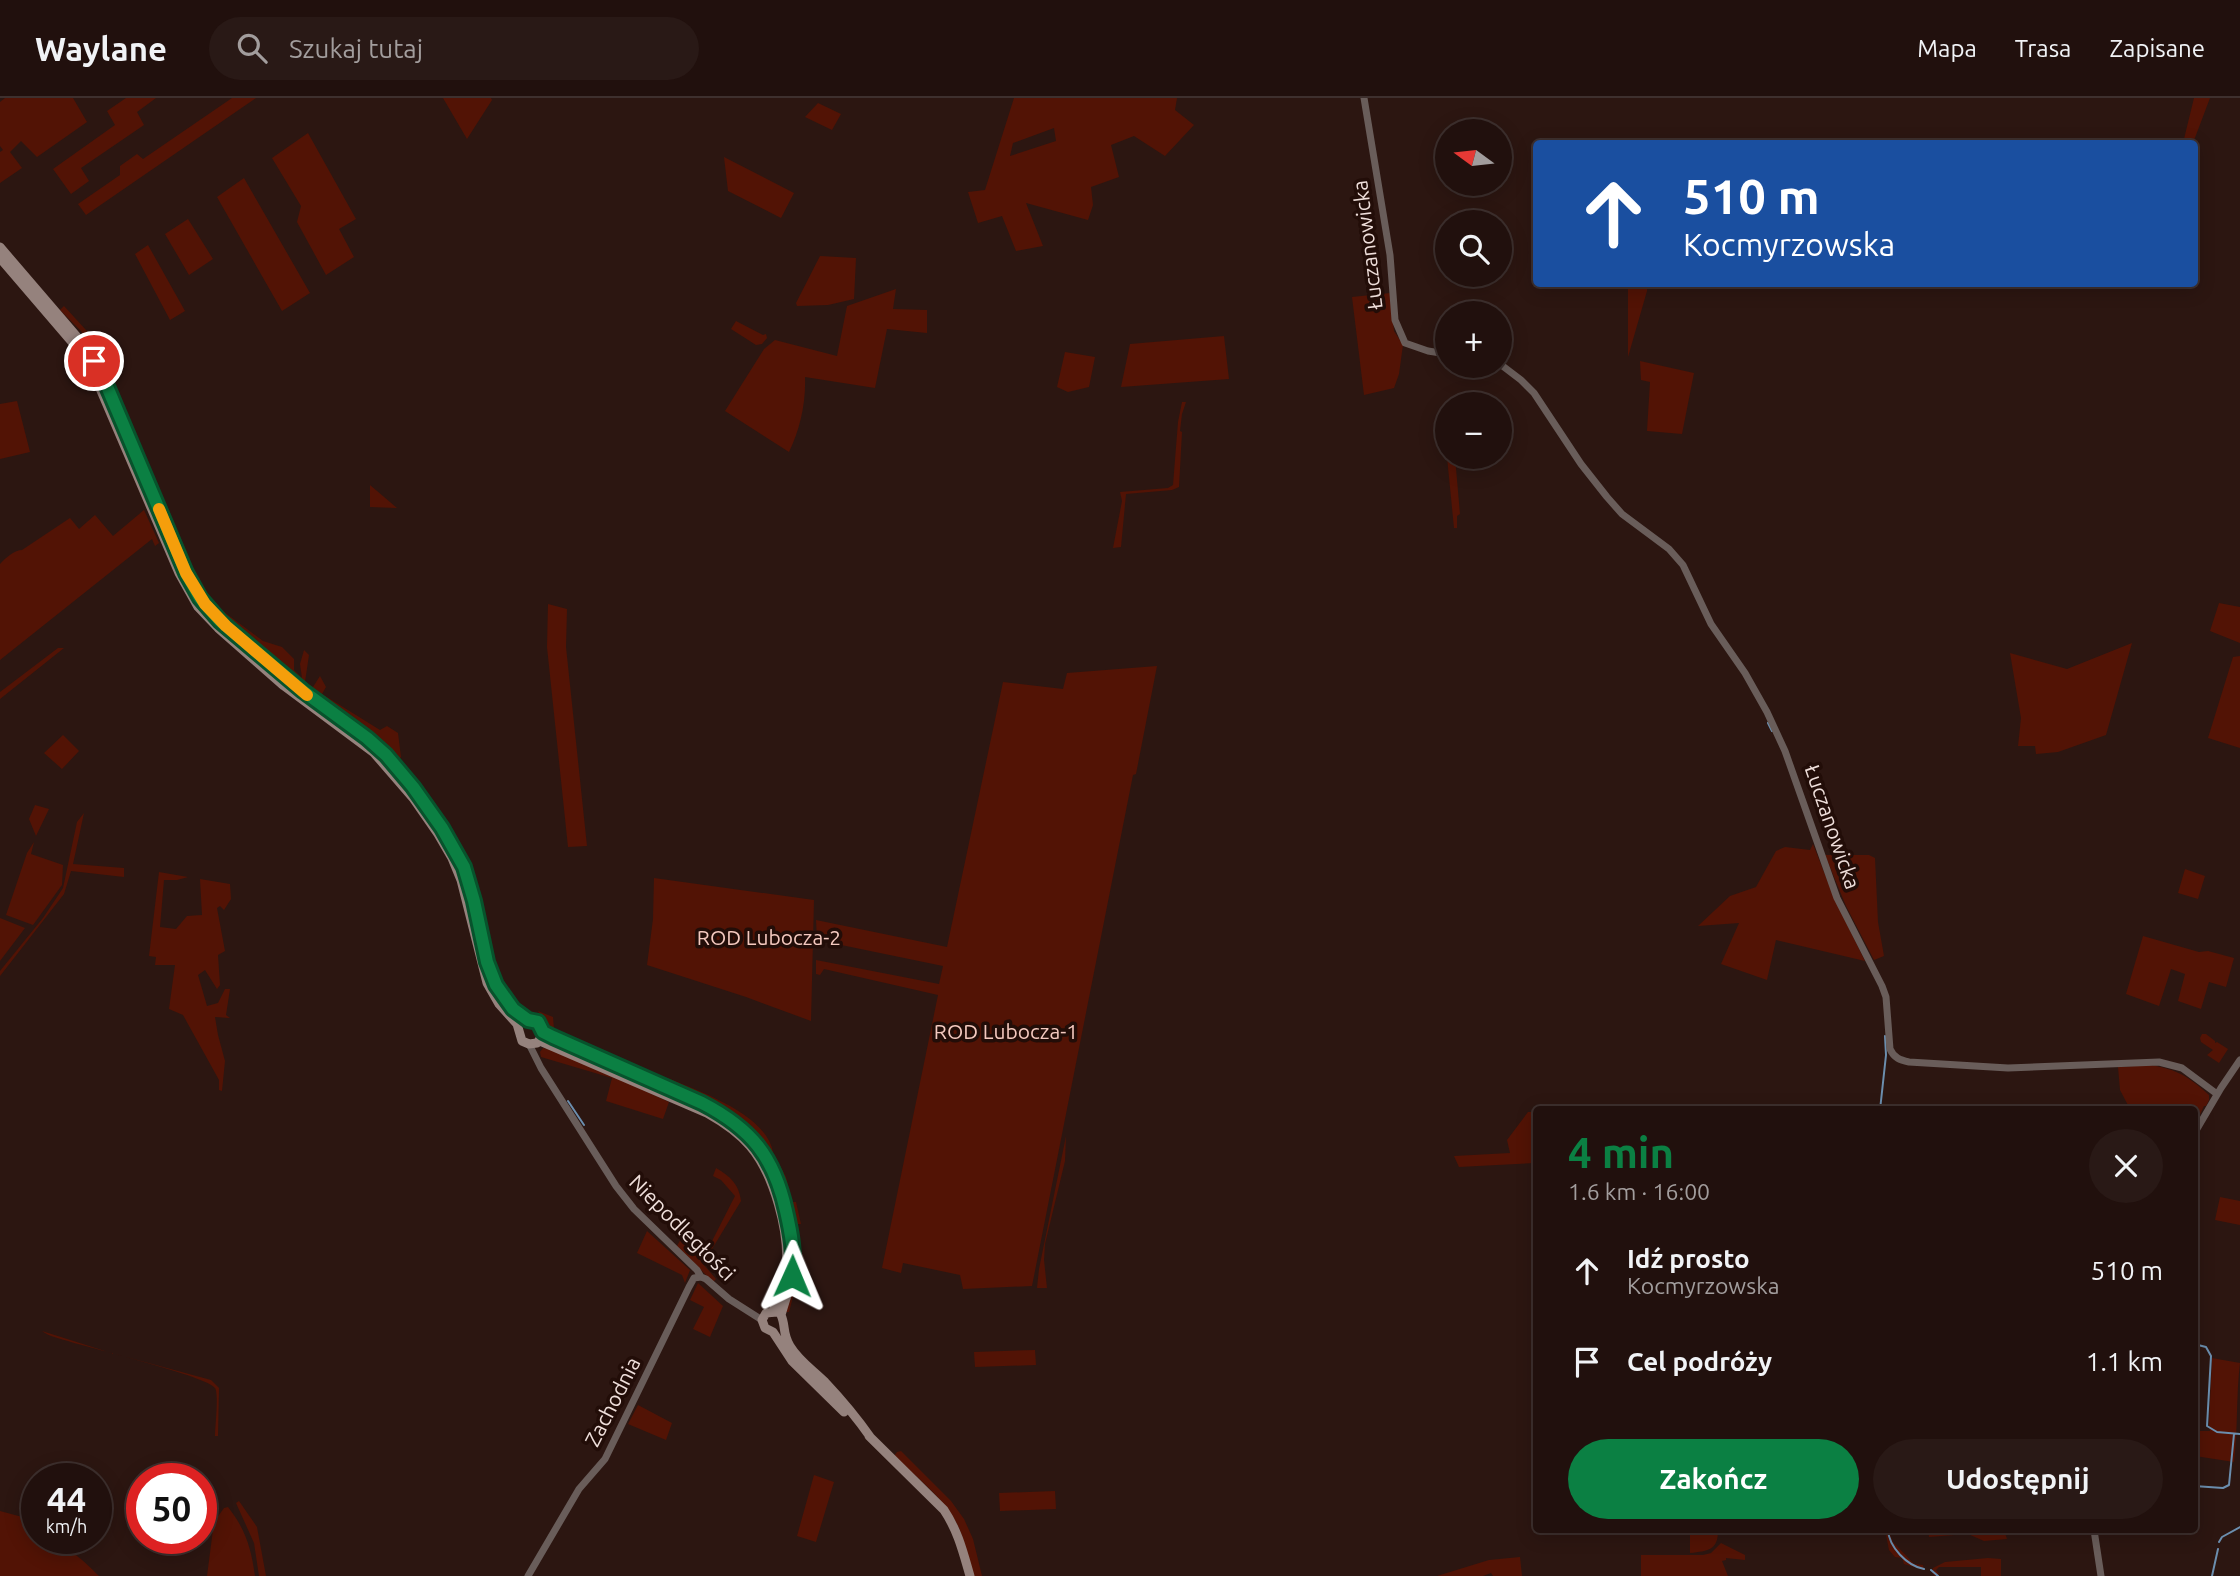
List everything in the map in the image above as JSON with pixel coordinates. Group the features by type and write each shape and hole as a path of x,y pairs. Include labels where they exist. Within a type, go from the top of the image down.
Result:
{"main road":[{"path":"0,247 78,338 100,370 183,565 200,598 226,626 279,672 374,744 436,818 464,867 487,962 496,985 513,1009 528,1020 538,1022 537,1040"},
{"path":"0,258 78,349 93,372 179,573 198,607 218,628 284,685 374,753 438,834 461,880 487,983 499,1004 519,1029 520,1038 537,1040 707,1113 731,1128 752,1148 773,1187 786,1245 785,1280 765,1328 778,1330 801,1360 838,1397 872,1438 944,1510 954,1524 970,1576"},
{"path":"519,1029 528,1020"},
{"path":"771,1315 784,1321 778,1330"}],"street":[{"name":"Łuczanowicka","path":"1364,98 1390,255 1395,320 1405,344 1435,352"},
{"name":"Łuczanowicka","path":"1512,373 1534,393 1581,464 1612,502 1642,530 1669,549 1683,565 1711,624 1745,673 1767,712 1796,777 1837,898 1882,986 1886,997 1890,1049 1893,1055 1908,1061 1999,1068 2153,1061 2182,1068 2217,1094"},
{"name":"Niepodległości","path":"537,1040 537,1061 621,1193 701,1277 741,1306 771,1315"},
{"path":"2198,1127 2240,1060"},
{"name":"Zachodnia","path":"528,1576 579,1489 605,1459 689,1287 694,1278 701,1277"},
{"path":"2094,1533 2101,1576"}],"green space":[{"path":"5,98 73,98 87,122 37,157 21,141 10,152 22,168 0,183 0,152 3,150 0,146 0,102"},
{"path":"126,98 156,98 137,112 144,125 81,168 89,181 71,194 53,169 115,125 107,111"},
{"path":"232,98 256,98 86,215 78,204 120,175 120,166 137,154 143,159"},
{"path":"443,98 491,98 492,100 467,139"},
{"path":"1014,98 1177,98 1175,110 1194,125 1165,156 1134,136 1111,145 1119,177 1091,187 1093,205 1088,220 1026,203 1043,246 1016,251 1002,216 978,223 968,192 985,190","holes":["1054,128 1056,141 1010,156 1013,143"]},
{"path":"2194,98 2210,98 2194,140 2184,140"},
{"path":"818,103 841,114 832,130 805,117"},
{"path":"308,133 356,219 339,229 354,257 326,275 297,222 301,206 272,158"},
{"path":"724,157 794,193 781,218 728,191"},
{"path":"244,178 310,293 282,311 217,197"},
{"path":"188,219 213,259 189,275 165,234"},
{"path":"148,245 185,311 170,320 135,254"},
{"path":"820,256 856,258 854,299 828,305 797,306 796,303"},
{"path":"1628,287 1647,287 1647,291 1628,357"},
{"path":"896,289 893,309 927,310 927,333 887,329 875,388 805,377 802,416 789,452 725,411 764,349 775,340 837,356 847,306"},
{"path":"1390,293 1394,331 1403,345 1399,374 1394,388 1364,395 1352,297"},
{"path":"64,306 96,341 97,350 94,352 81,331 60,310"},
{"path":"736,321 763,335 766,334 767,338 762,344 756,345 731,329"},
{"path":"1224,336 1229,379 1121,387 1130,344"},
{"path":"1065,352 1095,357 1089,387 1068,392 1057,387"},
{"path":"1640,361 1694,373 1682,434 1647,431 1650,382 1641,380"},
{"path":"17,401 30,452 0,459 0,404"},
{"path":"1182,402 1186,402 1180,431 1179,487 1126,494 1121,547 1113,548 1122,501 1120,492 1168,488 1173,485"},
{"path":"1448,469 1456,469 1460,514 1457,516 1457,528 1454,528"},
{"path":"157,483 195,578 208,600 263,641 282,647 294,659 294,670 302,678 300,664 304,650 309,655 305,682 313,687 320,676 326,687 322,694 380,730 387,726 398,733 401,757 396,762 375,739 318,700 246,634 224,620 212,608 193,580 178,549 153,484"},
{"path":"370,485 397,508 370,507"},
{"path":"144,510 159,543 155,546 152,539 0,660 0,564 70,518 79,529 95,515 113,536"},
{"path":"2219,603 2240,607 2240,643 2210,631"},
{"path":"548,604 567,609 566,647 587,846 568,847 547,647"},
{"path":"2132,643 2106,735 2058,752 2036,754 2035,746 2018,746 2021,718 2010,653 2067,669"},
{"path":"58,648 64,648 0,699 0,692"},
{"path":"2240,656 2240,748 2208,738 2233,657"},
{"name":"ROD Lubocza-1","path":"1157,666 1032,1286 963,1289 960,1275 903,1263 901,1273 882,1268 938,995 824,969 820,975 816,974 816,960 939,984 943,966 817,940 816,920 947,947 1003,682 1063,689 1067,673"},
{"path":"63,735 79,751 62,769 44,753"},
{"path":"35,805 49,809 36,836 29,819"},
{"path":"84,813 73,864 124,868 124,877 71,871 64,894 0,976 0,971 43,918 63,888 77,822"},
{"path":"34,842 31,854 63,865 62,885 33,925 6,915 27,853"},
{"path":"1813,844 1835,900 1865,961 1776,940 1767,980 1721,964 1739,923 1698,926 1730,896 1756,887 1776,851 1785,847 1810,850"},
{"path":"1825,855 1869,855 1875,858 1878,922 1884,956 1874,960 1846,906"},
{"path":"2185,869 2205,876 2198,899 2178,893"},
{"path":"159,872 188,877 164,880 160,927 176,929 187,916 202,915 200,879 230,884 231,899 224,910 220,906 217,908 225,951 218,955 220,985 217,989 205,970 198,975 207,1006 218,1003 225,989 230,989 226,1015 230,1018 215,1017 225,1061 222,1091 219,1090 219,1080 183,1015 169,1009 175,965 155,965 156,957 149,956"},
{"name":"ROD Lubocza-2","path":"654,878 814,900 811,1021 647,965 653,919"},
{"path":"0,918 25,928 0,961"},
{"path":"2143,936 2199,952 2208,951 2234,958 2226,987 2209,982 2201,1009 2178,1001 2185,974 2171,969 2159,1006 2126,994"},
{"path":"538,1011 553,1017 554,1029 696,1090 745,1115 768,1138 772,1154 768,1153 745,1126 716,1105 549,1031"},
{"path":"2202,1034 2228,1049 2219,1063 2207,1055 2213,1050 2201,1042"},
{"path":"543,1048 553,1049 669,1102 663,1119 606,1101 612,1078 541,1057"},
{"path":"2151,1065 2168,1069 2195,1083 2209,1095 2209,1100 2198,1119 2198,1106 2128,1106 2120,1090 2118,1067"},
{"path":"1528,1112 1533,1112 1533,1163 1459,1167 1454,1156 1510,1153 1507,1140"},
{"path":"1066,1136 1065,1161 1045,1244 1047,1288 1037,1288 1039,1269"},
{"path":"776,1158 786,1177 792,1202 796,1202 801,1224 798,1224 802,1264 789,1312 786,1312 797,1246 788,1201 773,1161"},
{"path":"716,1168 733,1181 741,1201 703,1264 716,1279 713,1282 677,1246 686,1229 710,1245 735,1196 721,1180 713,1176"},
{"path":"2220,1197 2240,1201 2240,1225 2215,1220"},
{"path":"647,1231 690,1270 685,1283 682,1275 637,1253"},
{"path":"698,1283 723,1306 710,1337 693,1329 704,1307 690,1300"},
{"path":"42,1331 211,1380 219,1388 218,1436 215,1436 216,1391 208,1383 172,1370 59,1339"},
{"path":"1035,1350 1036,1365 975,1367 974,1352"},
{"path":"2212,1358 2240,1363 2234,1462 2198,1456 2199,1431 2210,1431"},
{"path":"638,1405 672,1423 666,1440 628,1424"},
{"path":"901,1451 951,1501 964,1519 973,1539 982,1576 973,1576 962,1536 952,1515 929,1488 894,1456"},
{"path":"814,1475 834,1482 816,1542 797,1536"},
{"path":"1055,1491 1056,1509 1000,1511 999,1493"},
{"path":"239,1501 257,1527 266,1576 259,1576 254,1543 236,1503"},
{"path":"228,1507 247,1540 255,1576 207,1576 210,1554 217,1554 217,1518"},
{"path":"0,1511 21,1517 21,1554 74,1554 99,1576 0,1576"},
{"path":"1690,1533 1718,1533 1714,1546 1690,1553"},
{"path":"1886,1533 1891,1533 1893,1542 1914,1564 1923,1565 1924,1570 1904,1564 1902,1558 1895,1557 1889,1550"},
{"path":"1928,1533 2005,1533 2007,1539 1984,1541 1968,1534 1929,1537"},
{"path":"1721,1543 1745,1555 1745,1560 1726,1558 1722,1561 1728,1576 1641,1576 1641,1555 1703,1555 1711,1553"},
{"path":"1520,1557 1522,1576 1493,1576 1491,1573 1483,1576 1437,1576 1489,1560"},
{"path":"2001,1559 2001,1576 1981,1576 1981,1567 1939,1567 1936,1570 1939,1574 1935,1576 1932,1573 1933,1568 1945,1562"}],"waterway":[{"path":"1768,723 1772,731"},
{"path":"1880,1106 1886,1055 1885,1036"},
{"path":"568,1101 584,1125"},
{"path":"2198,1345 2206,1347 2211,1356 2207,1426 2217,1432 2240,1434"},
{"path":"2198,1486 2223,1488 2229,1485 2234,1434"},
{"path":"2219,1542 2222,1537 2240,1527"},
{"path":"1888,1533 1900,1555 1911,1564 1924,1569"},
{"path":"2212,1576 2218,1549"},
{"path":"1931,1570 1938,1576"}],"slow traffic":[{"path":"159,509 186,573 205,604 226,626 307,695"}],"route":[{"path":"94,361 186,573 200,598 226,626 288,680 356,729 382,752 413,787 450,839 470,884 487,962 496,985 507,1002 519,1015 538,1022 543,1032 702,1103 740,1126 768,1158 779,1183 793,1245 792,1276"}]}
